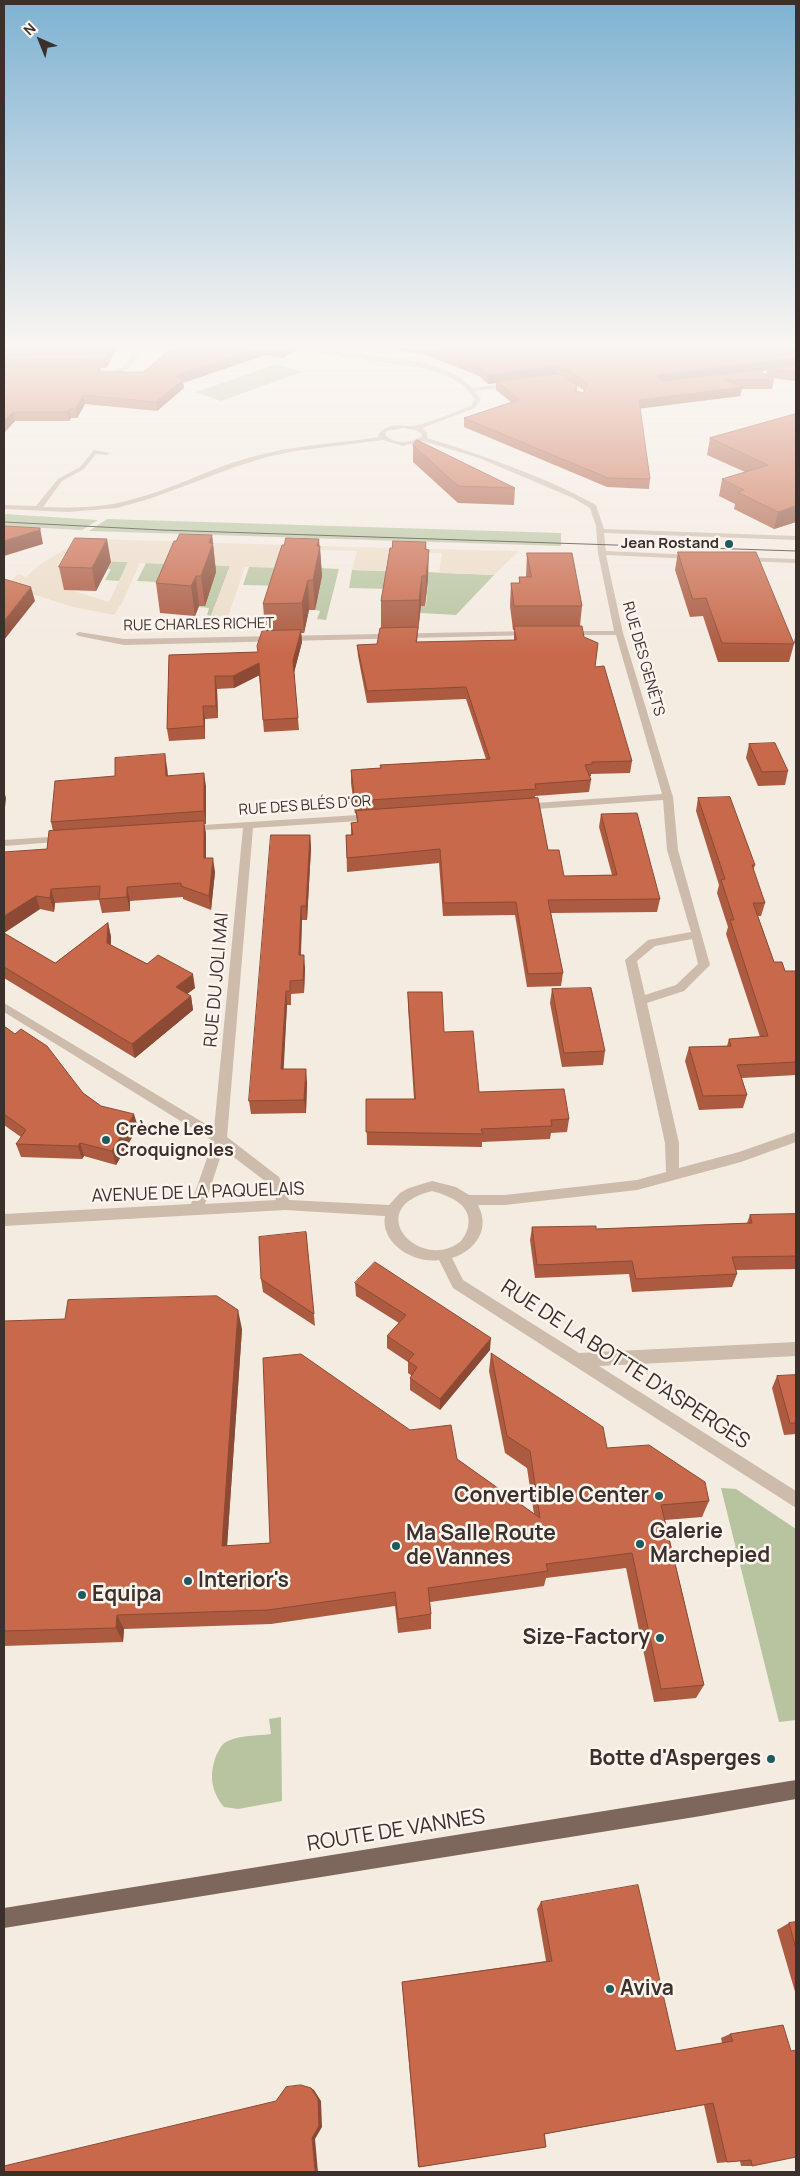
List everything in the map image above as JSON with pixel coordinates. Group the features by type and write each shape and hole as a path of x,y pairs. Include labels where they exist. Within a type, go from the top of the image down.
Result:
{"main road":[{"name":"ROUTE DE VANNES","path":"4,1918 701,1806 796,1789"}],"street":[{"path":"4,507 73,510 107,507 154,495 234,464 266,455 304,450"},
{"path":"457,450 481,457 575,497 593,508 601,528 796,538"},
{"path":"84,452 107,453"},
{"path":"38,508 60,480 82,468 94,452"},
{"name":"RUE DES GENÊTS","path":"601,528 602,553 619,633 668,797 667,820 675,863 698,934 704,965 680,988 640,1000"},
{"path":"602,553 707,558"},
{"path":"737,559 796,561"},
{"name":"RUE CHARLES RICHET","path":"79,634 124,642 539,633"},
{"path":"558,633 619,633"},
{"path":"513,808 668,797"},
{"name":"RUE DES BLÉS D'OR","path":"180,830 386,816"},
{"name":"RUE DU JOLI MAI","path":"220,1139 248,825"},
{"path":"4,844 72,838"},
{"path":"673,1175 672,1143 631,960 652,943 698,934"},
{"path":"4,1007 220,1139 274,1181 285,1205"},
{"path":"468,1200 505,1200 637,1185 741,1156 796,1137"},
{"path":"196,1211 220,1139"},
{"path":"445,1187 458,1192 468,1200 474,1210 477,1221 468,1243 457,1251 443,1255 415,1252 403,1245 395,1234 392,1223 393,1211 398,1202 407,1194 419,1188 445,1187"},
{"name":"AVENUE DE LA PAQUELAIS","path":"4,1220 285,1205 393,1211"},
{"name":"RUE DE LA BOTTE D'ASPERGES","path":"443,1255 458,1284 796,1500"},
{"path":"578,1360 796,1349"}],"green space":[{"path":"4,514 98,520 82,530 4,526"},
{"path":"107,519 561,533 561,546 89,531"},
{"path":"112,561 128,562 119,581 105,580 111,569 108,569"},
{"path":"146,563 184,564 175,583 137,581"},
{"path":"215,565 230,566 211,616 207,615 209,608 199,607"},
{"path":"249,567 288,568 283,586 243,585"},
{"path":"320,568 339,569 326,620 317,619 320,611 315,610"},
{"path":"352,570 393,571 390,589 349,588"},
{"path":"426,572 494,575 456,615 421,613 421,606 426,606 428,580"},
{"path":"721,1488 736,1489 796,1529 796,1720 779,1722"},
{"path":"281,1717 282,1801 238,1809 224,1807 216,1795 212,1783 212,1770 221,1747 233,1739 271,1734 269,1719"}],"shaded area":[{"path":"97,539 519,551 494,575 439,573 442,553 388,552 385,571 352,570 357,551 285,549 280,567 245,567 228,617 211,616 230,566 140,563 122,603 114,615 73,607 4,585 19,574 26,577 39,565 65,549","holes":["80,561 128,562 109,602 65,588"]}],"building":[{"path":"418,450 436,450 515,488 458,486"},
{"path":"540,450 646,450 650,479 608,478"},
{"path":"735,450 796,450 796,506 778,512 737,492 744,490 722,479 768,465"},
{"path":"4,526 40,528 40,530 4,541"},
{"path":"180,534 212,535 209,543 213,543 201,576 196,576 191,586 156,583 174,541 176,541"},
{"path":"75,538 107,539 92,568 59,567"},
{"path":"286,538 319,539 317,546 320,546 313,580 308,580 302,603 263,604 282,545 284,545"},
{"path":"393,541 426,542 425,549 429,550 426,576 422,576 419,600 381,601 390,548 392,548"},
{"path":"678,552 756,552 794,644 722,643 706,598 693,599"},
{"path":"527,553 572,553 582,606 514,606 511,583 520,583 519,577 531,577"},
{"path":"4,579 31,587 4,621"},
{"path":"514,626 582,626 584,637 598,643 595,667 604,666 632,761 592,762 592,764 585,765 591,780 535,784 536,789 355,801 351,770 381,768 380,765 490,759 466,687 367,691 357,645 377,644 380,628 418,627 416,642 516,640"},
{"path":"301,630 293,661 298,718 263,720 259,663 233,676 215,676 216,706 203,706 204,726 167,729 169,655 258,652 257,646 262,631"},
{"path":"775,743 788,771 762,772 749,744"},
{"path":"165,754 166,776 204,773 204,811 51,822 55,781 115,776 115,758"},
{"path":"730,797 755,865 752,865 765,903 753,903 774,962 782,962 785,971 796,971 796,1062 737,1065 747,1095 703,1096 689,1047 731,1046 729,1039 768,1036 730,920 734,920 721,880 725,879 698,798"},
{"path":"538,798 548,850 559,850 564,876 617,875 601,814 637,813 660,899 548,900 563,973 528,974 516,902 444,903 440,849 347,858 346,835 353,835 351,823 358,822 356,811"},
{"path":"204,821 204,858 213,858 209,896 181,886 181,883 127,887 127,897 99,899 100,886 51,889 50,898 36,896 4,916 4,852 47,849 49,831"},
{"path":"271,835 310,835 306,906 301,906 299,955 304,955 303,980 290,981 290,991 286,991 281,1069 306,1069 304,1100 249,1101"},
{"path":"108,923 107,943 147,964 158,955 193,974 176,987 191,996 132,1044 4,967 4,933 55,963"},
{"path":"591,988 605,1051 564,1053 552,989"},
{"path":"408,992 442,992 444,1032 473,1031 479,1092 564,1089 569,1119 551,1120 552,1126 481,1129 483,1134 366,1132 366,1099 415,1099"},
{"path":"4,1026 15,1034 21,1029 47,1046 83,1093 101,1106 134,1114 112,1151 80,1143 78,1146 16,1144 26,1130 4,1114"},
{"path":"796,1214 796,1256 732,1257 737,1274 636,1279 632,1261 537,1265 532,1227 596,1226 596,1229 752,1223 750,1215"},
{"path":"306,1232 314,1314 261,1279 259,1237"},
{"path":"375,1262 491,1338 440,1399 410,1378 417,1367 408,1361 414,1354 387,1336 406,1315 355,1283"},
{"path":"217,1296 238,1310 222,1546 270,1543 263,1358 301,1354 410,1430 451,1425 457,1459 540,1518 530,1451 507,1436 491,1353 603,1427 607,1448 649,1445 705,1482 709,1501 661,1505 704,1685 661,1689 632,1553 546,1564 548,1571 428,1588 431,1614 398,1619 395,1592 268,1610 117,1615 116,1628 4,1631 4,1321 65,1319 68,1300"},
{"path":"796,1375 796,1423 790,1423 777,1376"},
{"path":"638,1885 676,2051 733,2041 730,2034 783,2025 791,2051 796,2050 796,2157 752,2166 751,2160 727,2162 713,2103 544,2134 546,2147 419,2167 402,1982 552,1961 541,1902"},
{"path":"796,1922 796,1949 789,1923"},
{"path":"301,2085 311,2088 318,2099 319,2126 312,2138 315,2172 4,2172 4,2166 276,2101 286,2087"}],"tram line":[{"path":"4,522 161,530 796,551"}],"place":[{"name":"Jean Rostand","path":"729,544"},
{"name":"Crèche Les Croquignoles","path":"106,1140"},
{"name":"Convertible Center","path":"659,1496"},
{"name":"Galerie Marchepied","path":"640,1544"},
{"name":"Ma Salle Route de Vannes","path":"396,1546"},
{"name":"Interior's","path":"188,1581"},
{"name":"Equipa","path":"82,1595"},
{"name":"Size-Factory","path":"660,1638"},
{"name":"Botte d'Asperges","path":"771,1759"},
{"name":"Aviva","path":"610,1989"}]}
